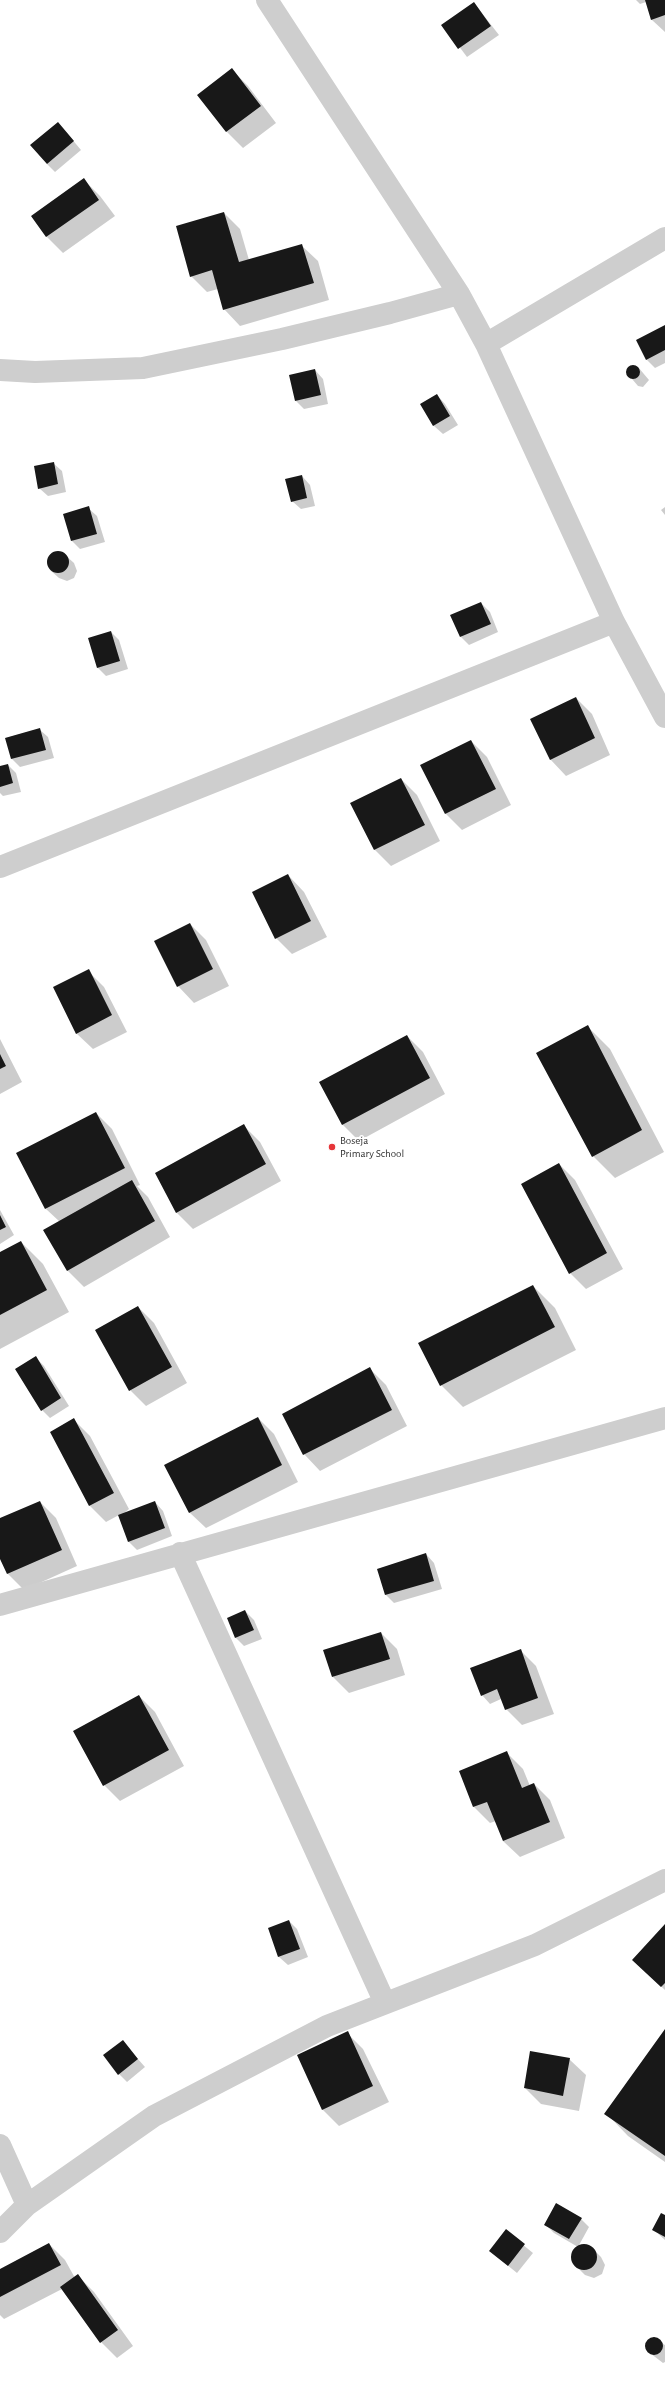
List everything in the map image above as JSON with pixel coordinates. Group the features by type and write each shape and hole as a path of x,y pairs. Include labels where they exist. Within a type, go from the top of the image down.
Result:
{"street":[{"path":"267,0 458,294 486,344 614,622 665,717"},
{"path":"486,344 665,238"},
{"path":"0,370 35,372 143,368 282,339 458,294"},
{"path":"0,867 614,622"},
{"path":"0,1605 180,1553 665,1418"},
{"path":"180,1553 385,2003"},
{"path":"0,2232 27,2205 154,2116 327,2026 535,1945 665,1880"},
{"path":"0,2145 27,2205"}],"building":[{"path":"645,0 665,0 665,15 651,20"},
{"path":"474,2 491,26 458,49 441,25"},
{"path":"232,68 261,106 226,132 197,95"},
{"path":"58,122 74,141 47,164 30,145"},
{"path":"84,178 99,200 46,237 31,216"},
{"path":"224,212 239,262 302,244 314,283 223,310 212,270 190,277 176,226"},
{"path":"665,325 665,350 646,360 636,340"},
{"path":"630,365 636,365 640,369 640,375 636,379 630,379 626,375 626,369"},
{"path":"315,369 321,395 295,401 289,375"},
{"path":"437,394 450,416 433,426 420,404"},
{"path":"54,462 58,484 38,489 34,466"},
{"path":"302,475 307,498 291,502 285,479"},
{"path":"89,506 97,534 71,541 63,514"},
{"path":"58,551 66,554 69,562 66,570 58,573 50,570 47,562 50,554"},
{"path":"481,602 491,624 460,637 450,615"},
{"path":"111,631 120,661 97,668 88,638"},
{"path":"576,697 595,738 550,760 530,719"},
{"path":"40,728 46,750 11,759 5,738"},
{"path":"471,740 496,789 445,814 420,765"},
{"path":"8,764 13,783 0,787 0,766"},
{"path":"401,778 425,825 374,850 350,803"},
{"path":"288,874 311,921 275,939 252,892"},
{"path":"190,923 213,969 177,987 154,941"},
{"path":"89,969 112,1015 76,1034 53,987"},
{"path":"588,1025 642,1130 592,1157 536,1053"},
{"path":"407,1035 430,1078 342,1125 319,1082"},
{"path":"0,1054 6,1066 0,1069"},
{"path":"96,1112 125,1168 45,1209 16,1153"},
{"path":"244,1124 266,1164 176,1213 155,1173"},
{"path":"559,1163 607,1253 569,1274 521,1184"},
{"path":"132,1180 155,1221 67,1271 43,1230"},
{"path":"0,1215 6,1227 0,1230"},
{"path":"21,1241 47,1290 0,1315 0,1252"},
{"path":"533,1285 555,1327 440,1386 418,1343"},
{"path":"138,1306 172,1367 129,1391 95,1330"},
{"path":"36,1356 61,1398 41,1411 15,1369"},
{"path":"370,1367 392,1410 303,1455 282,1414"},
{"path":"258,1417 282,1465 189,1513 164,1465"},
{"path":"74,1418 114,1493 89,1506 50,1432"},
{"path":"40,1501 62,1550 7,1574 0,1559 0,1518"},
{"path":"155,1501 165,1528 128,1542 118,1515"},
{"path":"426,1553 434,1581 385,1595 377,1569"},
{"path":"245,1610 254,1630 235,1638 227,1618"},
{"path":"381,1632 390,1659 332,1677 323,1650"},
{"path":"521,1649 538,1698 505,1710 497,1689 481,1696 470,1668"},
{"path":"139,1695 169,1750 103,1786 73,1731"},
{"path":"507,1751 522,1788 534,1783 550,1822 503,1841 487,1802 473,1807 459,1771"},
{"path":"289,1920 300,1949 278,1957 268,1928"},
{"path":"665,1924 665,1983 661,1987 632,1960"},
{"path":"665,2029 665,2156 604,2114"},
{"path":"348,2031 373,2086 322,2110 297,2055"},
{"path":"123,2040 138,2059 118,2075 103,2055"},
{"path":"530,2051 570,2058 563,2096 524,2088"},
{"path":"556,2203 582,2218 569,2239 544,2225"},
{"path":"661,2213 665,2215 665,2237 652,2230"},
{"path":"506,2229 525,2244 508,2266 489,2251"},
{"path":"49,2243 61,2265 0,2297 0,2269"},
{"path":"584,2244 593,2248 597,2257 593,2266 584,2270 575,2266 571,2257 575,2248"},
{"path":"78,2274 118,2330 100,2343 60,2287"},
{"path":"650,2337 658,2337 663,2342 661,2353 658,2355 650,2355 645,2350 645,2342"}],"place":[{"name":"Boseja Primary School","path":"332,1147"}]}
